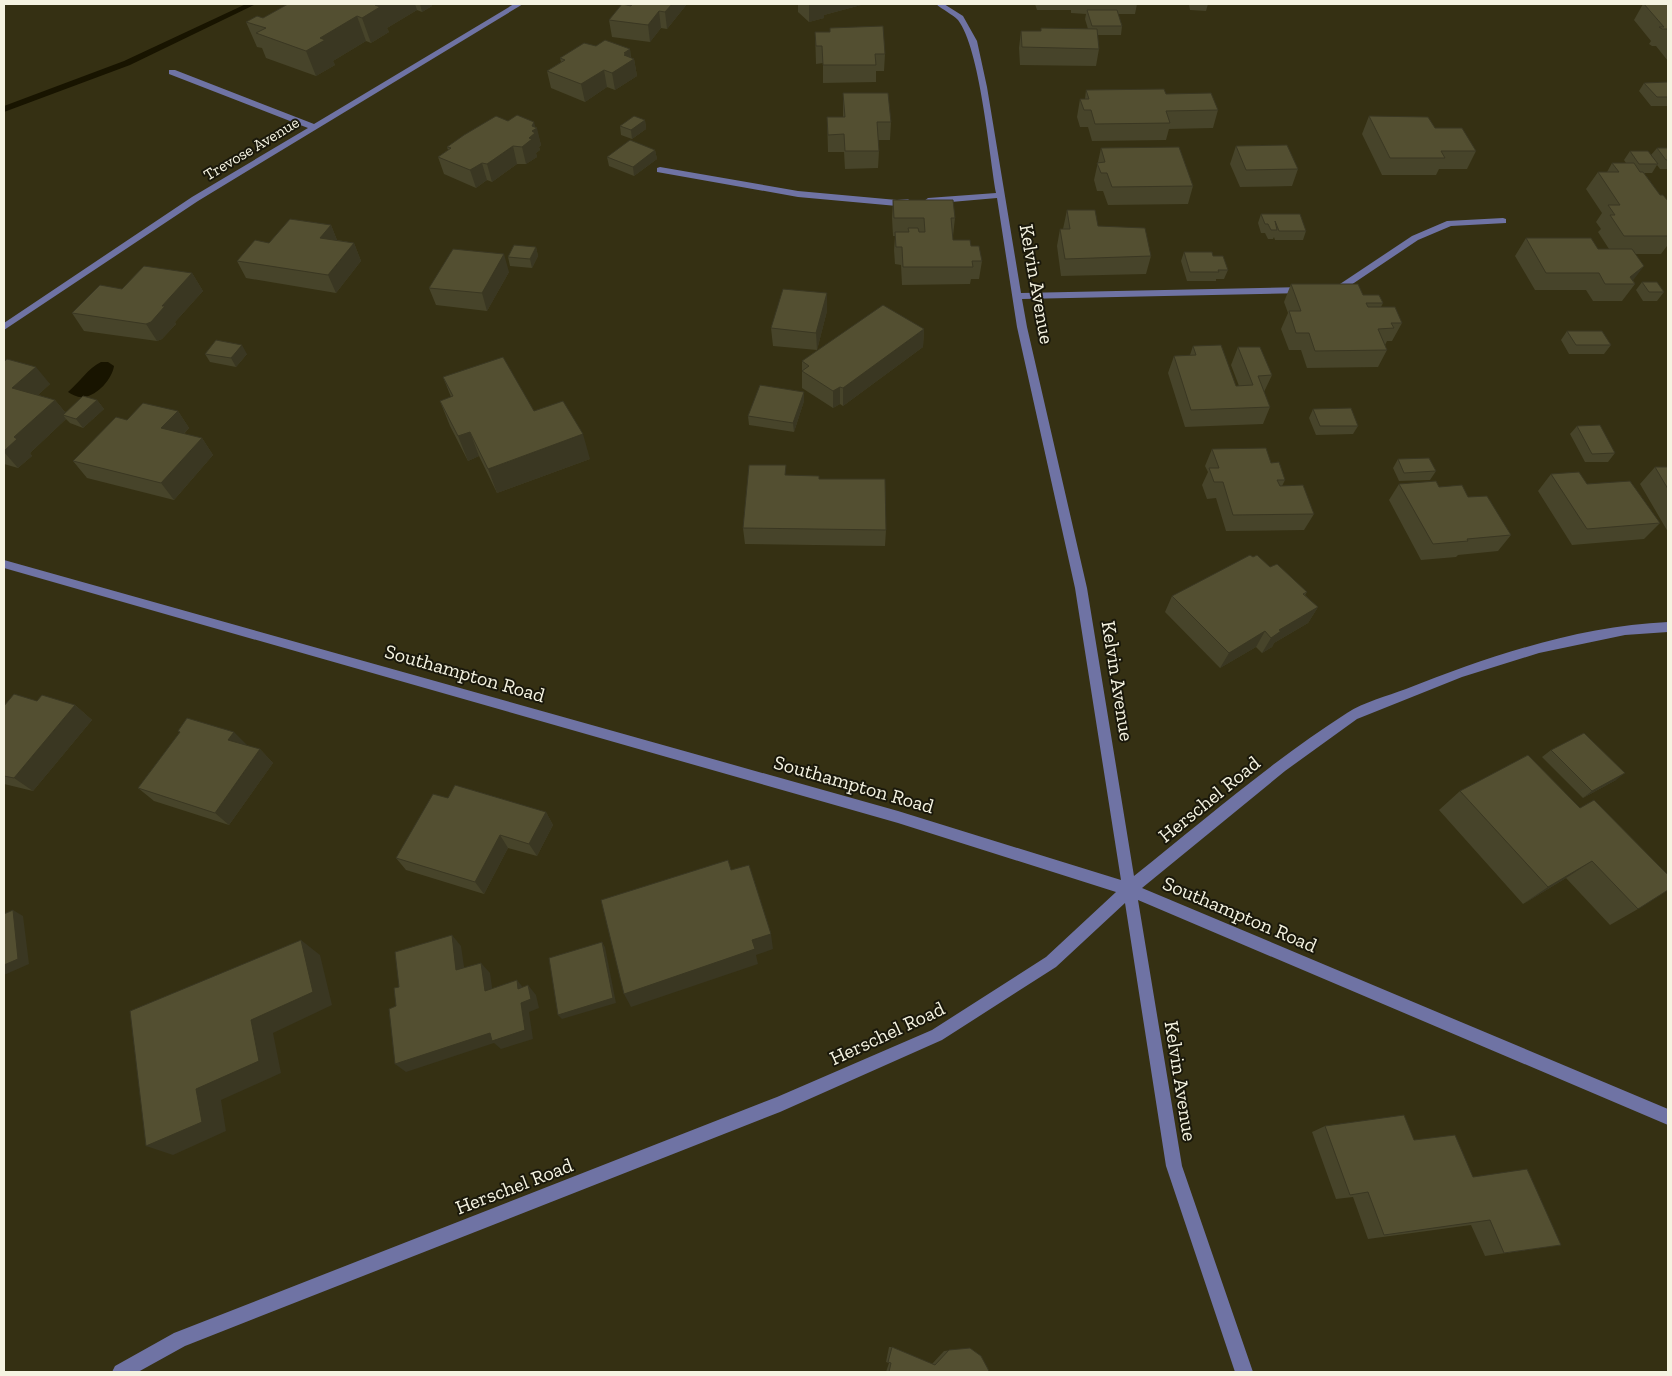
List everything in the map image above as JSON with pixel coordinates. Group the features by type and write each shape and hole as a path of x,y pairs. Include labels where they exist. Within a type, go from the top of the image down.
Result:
{"street":[{"name":"Trevose Avenue","path":"4,327 195,199 519,4"},
{"name":"Kelvin Avenue","path":"940,4 960,18 973,41 1024,337 1081,588 1174,1166 1244,1372"},
{"path":"172,72 314,127"},
{"path":"660,170 798,194 898,203 1000,195"},
{"path":"1017,296 1339,289 1415,238 1450,223 1503,221"},
{"name":"Southampton Road","path":"4,564 898,816 1129,889 1668,1117"},
{"name":"Herschel Road","path":"121,1372 180,1339 780,1104 936,1035 1051,962 1129,889 1280,767 1353,716 1459,673 1539,648 1625,630 1668,627"}],"shaded area":[{"path":"101,362 108,362 114,366 104,386 89,396 76,396 68,392 92,368"}],"building":[{"path":"288,4 378,4 375,5 380,7 362,18 357,16 320,38 325,40 306,51 256,33 266,28 246,22 257,16 263,18"},
{"path":"622,4 631,6 633,4 672,4 665,12 659,11 648,25 609,20"},
{"path":"1644,4 1668,4 1668,31 1659,27 1664,27"},
{"path":"1087,10 1117,10 1122,26 1092,26"},
{"path":"883,26 885,54 875,54 876,65 823,65 822,46 816,46 815,32 830,32 830,28"},
{"path":"1041,28 1097,29 1099,49 1022,47 1021,31 1041,31"},
{"path":"605,40 630,49 624,55 634,59 612,73 604,70 581,84 547,71 565,60 560,58 584,43 596,46"},
{"path":"1668,82 1668,97 1657,97 1644,83"},
{"path":"1164,89 1166,94 1211,93 1218,110 1166,111 1170,123 1095,124 1091,110 1084,110 1080,99 1089,99 1086,90"},
{"path":"843,93 888,93 891,122 877,122 879,151 845,151 844,134 828,135 827,117 845,117"},
{"path":"517,115 534,122 532,126 537,128 532,131 535,133 529,138 532,139 522,147 513,146 487,164 482,163 470,170 438,157 451,148 447,147 496,116 508,121"},
{"path":"634,116 645,120 631,130 620,126"},
{"path":"1369,116 1428,117 1435,128 1462,128 1476,151 1441,151 1445,158 1390,158"},
{"path":"630,140 655,150 633,167 607,157"},
{"path":"1287,145 1298,169 1246,170 1236,146"},
{"path":"1179,147 1193,186 1112,187 1107,173 1101,173 1097,163 1105,162 1101,148"},
{"path":"1657,148 1668,148 1668,160 1666,160"},
{"path":"1630,151 1648,151 1658,164 1639,164"},
{"path":"1612,163 1634,163 1660,195 1663,195 1668,201 1668,236 1624,236 1610,215 1615,215 1608,205 1620,205 1598,172 1619,172"},
{"path":"893,200 953,200 955,218 951,218 953,240 970,240 971,246 979,246 982,261 972,261 973,267 903,267 902,247 896,247 895,232 909,232 908,228 918,228 919,232 925,232 924,218 894,218"},
{"path":"1067,210 1095,210 1098,226 1145,228 1151,256 1065,259 1060,229 1070,229"},
{"path":"1261,214 1300,214 1306,231 1279,231 1275,221 1277,230 1271,230 1268,224 1265,224"},
{"path":"290,219 331,225 320,238 354,243 328,275 237,261 255,240 269,243"},
{"path":"1526,238 1591,238 1598,249 1632,249 1644,266 1630,277 1635,284 1605,284 1599,273 1546,273"},
{"path":"514,245 536,247 530,259 508,257"},
{"path":"453,249 504,254 482,293 429,288"},
{"path":"1184,252 1212,252 1213,256 1223,256 1228,270 1218,270 1219,272 1190,272"},
{"path":"144,266 192,273 162,306 165,306 151,322 146,324 72,313 100,285 122,289"},
{"path":"1642,282 1657,282 1664,292 1649,292"},
{"path":"1291,284 1358,284 1363,295 1379,295 1383,303 1366,303 1368,307 1395,307 1402,323 1391,323 1394,328 1378,329 1387,350 1315,351 1309,333 1296,333 1289,311 1301,311"},
{"path":"783,289 827,293 816,333 771,328"},
{"path":"883,305 924,329 843,388 840,387 833,391 802,371 809,366 802,361"},
{"path":"1567,331 1602,331 1611,345 1576,345"},
{"path":"216,340 242,345 231,358 205,354"},
{"path":"1221,345 1236,386 1253,385 1238,347 1260,347 1272,375 1258,376 1270,407 1191,410 1174,356 1196,355 1193,346"},
{"path":"503,357 534,411 563,401 583,434 488,469 470,432 458,436 440,401 453,396 443,377"},
{"path":"7,359 36,367 12,388 55,400 14,437 17,439 4,451 4,362"},
{"path":"760,385 804,392 793,423 748,416"},
{"path":"83,396 97,400 76,419 63,415"},
{"path":"143,403 178,411 161,428 202,438 161,483 73,461 116,417 127,420"},
{"path":"1351,408 1358,426 1320,426 1313,409"},
{"path":"1600,425 1615,453 1592,454 1577,426"},
{"path":"1266,448 1271,463 1279,462 1285,480 1277,480 1280,486 1303,485 1314,514 1233,515 1223,482 1214,482 1209,468 1219,468 1212,449"},
{"path":"1429,458 1436,471 1404,473 1398,459"},
{"path":"749,465 786,465 785,475 819,476 819,479 885,479 886,530 743,528"},
{"path":"1655,467 1668,467 1668,489"},
{"path":"1579,472 1587,484 1630,481 1660,523 1587,529 1551,474"},
{"path":"1436,481 1439,487 1462,485 1468,497 1487,496 1511,535 1433,544 1399,484"},
{"path":"1250,555 1253,557 1257,555 1270,567 1277,564 1307,592 1303,594 1318,607 1279,630 1281,631 1271,638 1265,631 1229,653 1172,596"},
{"path":"14,694 37,701 42,695 75,705 14,778 4,776 4,706"},
{"path":"187,718 234,732 228,740 260,749 215,813 138,788 180,732 178,731"},
{"path":"1584,733 1625,773 1592,791 1551,750"},
{"path":"1528,755 1580,808 1594,800 1668,875 1668,890 1638,909 1592,861 1548,887 1460,791"},
{"path":"455,785 546,812 529,844 500,835 475,882 396,858 433,794 448,798"},
{"path":"728,860 731,870 749,865 771,934 752,940 755,949 624,994 601,900"},
{"path":"13,910 18,959 4,965 4,914"},
{"path":"452,935 456,970 481,963 485,991 517,980 518,989 528,985 531,999 521,1003 525,1030 492,1041 490,1033 395,1064 389,1009 396,1006 394,988 399,987 395,952"},
{"path":"301,940 313,992 251,1020 259,1061 196,1089 202,1122 146,1146 130,1011"},
{"path":"602,942 613,998 558,1015 549,958"},
{"path":"1404,1115 1414,1140 1455,1135 1473,1177 1527,1169 1561,1245 1504,1253 1490,1220 1384,1235 1368,1192 1350,1195 1325,1126"},
{"path":"892,1347 935,1365 949,1350 970,1348 981,1356 989,1372 889,1372 891,1363 888,1362"}],"waterway":[{"path":"4,109 127,63 252,4"}]}
